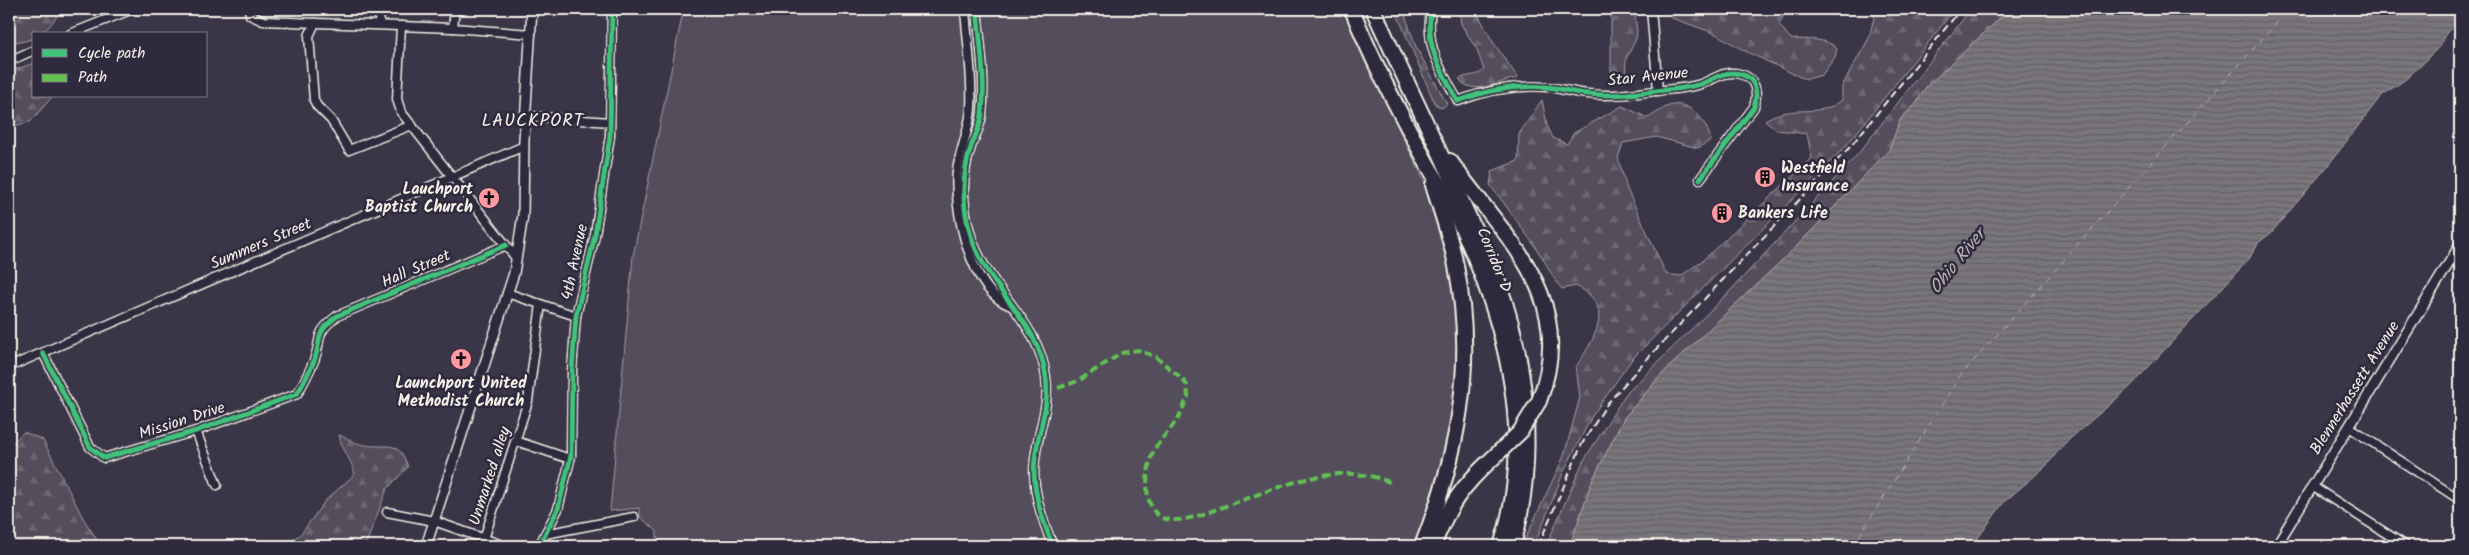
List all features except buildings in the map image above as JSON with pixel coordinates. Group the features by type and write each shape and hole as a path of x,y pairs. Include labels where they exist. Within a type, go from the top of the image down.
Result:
{"highway":[{"name":"Corridor D","path":"1352,9 1368,50 1425,160 1450,202 1473,252 1495,308 1504,342 1514,404 1516,445 1511,506 1501,546"},
{"name":"Corridor D","path":"1373,9 1434,138 1495,274 1506,305 1520,362 1526,413 1527,462 1524,494 1512,546"},
{"path":"1433,546 1453,500 1476,474 1520,432 1539,401 1549,371 1552,348 1550,326 1541,289 1525,262 1434,138"},
{"path":"1422,546 1451,465 1461,415 1464,363 1464,322 1456,267 1448,231 1425,160"}],"street":[{"path":"75,32 133,9"},
{"path":"248,9 250,16 263,21 379,24 531,34"},
{"path":"379,24 380,9"},
{"path":"454,9 454,28"},
{"path":"426,546 507,293 516,258 523,215 524,146 532,9"},
{"name":"4th Avenue","path":"539,546 558,509 570,459 576,316 595,235 610,136 612,9"},
{"path":"964,9 971,110 957,171 957,204 968,250 998,298 1011,306 1029,328 1041,352 1046,376 1047,406 1035,457 1034,478 1036,494 1053,546"},
{"path":"977,9 982,116 966,170 965,203 970,233 984,274"},
{"name":"Star Avenue","path":"1431,9 1429,38 1432,52 1458,101 1480,92 1500,88 1547,88 1618,96 1702,84 1725,73 1740,74 1749,78 1755,85 1756,98 1754,107 1700,179"},
{"path":"1651,9 1658,91"},
{"path":"315,23 309,36 314,100 317,106 332,120 349,150 412,125"},
{"path":"401,26 398,99 401,112 516,258"},
{"path":"9,61 32,51"},
{"path":"968,54 980,53"},
{"path":"526,116 610,122"},
{"name":"Summers Street","path":"9,367 524,146"},
{"name":"Hall Street","path":"337,316 506,245"},
{"name":"Blennerhassett Avenue","path":"2276,546 2460,245"},
{"path":"507,293 576,316"},
{"name":"Unmarked alley","path":"479,546 516,442 528,401 541,304"},
{"name":"Mission Drive","path":"43,353 90,447 104,458 196,431 297,394 315,359 318,335 323,327 337,316"},
{"path":"2349,427 2460,500"},
{"path":"196,431 217,485"},
{"path":"516,442 570,459"},
{"path":"2312,486 2406,546"},
{"path":"387,512 434,520 505,546"},
{"path":"545,534 634,517"}],"green space":[{"path":"9,9 64,9 43,31 32,32 32,39 21,42 9,41"},
{"path":"692,9 1345,9 1367,63 1434,201 1454,274 1462,341 1455,414 1442,479 1417,546 657,546 657,531 640,517 639,508 610,511 633,256 683,12"},
{"path":"1395,9 1403,9 1416,47 1447,104 1442,108 1435,104"},
{"path":"1459,9 1475,9 1493,42 1518,78 1479,88 1465,84 1459,79 1478,74 1484,70 1477,50 1461,24"},
{"path":"1613,9 1634,9 1637,31 1636,39 1626,59 1625,81 1618,82 1612,77 1611,70 1611,14"},
{"path":"1668,9 1787,9 1779,25 1791,39 1816,40 1833,45 1837,49 1835,57 1822,75 1807,79 1800,77 1745,51 1714,33 1672,18"},
{"path":"1876,9 1955,9 1846,146 1632,359 1592,416 1564,471 1534,546 1522,546 1564,456 1580,397 1576,367 1595,334 1599,313 1596,303 1589,294 1576,286 1562,289 1536,248 1490,185 1492,171 1518,161 1519,134 1542,100 1547,125 1553,138 1567,144 1574,133 1622,106 1648,118 1663,108 1673,105 1680,105 1693,110 1706,127 1711,140 1698,148 1656,137 1623,143 1618,158 1627,189 1666,274 1681,276 1703,260 1812,158 1807,134 1777,130 1765,120 1785,112 1824,109 1842,100 1842,86 1869,38"},
{"path":"1971,9 2010,9 1926,87 1916,104 1901,118 1889,150 1794,249 1665,371 1624,418 1592,481 1570,546 1546,546 1583,462 1625,395 1731,290 1858,154"},
{"path":"32,64 32,98 51,98 30,122 9,127 9,72"},
{"path":"24,432 43,440 83,518 101,546 9,546 9,446"},
{"path":"339,435 362,444 396,448 408,467 387,489 366,544 360,546 259,546 289,542 301,534 325,501 355,474"}],"water":[{"name":"Ohio River","path":"2010,9 2460,9 2455,24 2445,35 2441,45 2406,79 2381,96 2326,168 2271,233 2258,243 2249,259 2129,388 2064,444 2046,466 2004,502 1972,546 1570,546 1592,481 1624,418 1665,371 1794,249 1889,150 1901,118 1916,104 1926,87"}],"ferry route":[{"path":"1853,546 1960,376 2289,9"}],"railway":[{"path":"1538,546 1582,444 1607,404 1644,362 1850,147 1961,9"}],"marked path":[{"path":"1058,388 1078,381 1122,353 1138,350 1156,357 1187,385 1188,397 1178,419 1155,448 1149,468 1147,479 1149,502 1154,511 1161,517 1172,520 1190,518 1305,479 1327,475 1370,476 1392,483"}],"cycle path":[{"path":"539,546 558,509 571,456 572,371 576,316 595,235 610,136 612,9"},
{"path":"977,9 982,61 983,101 980,123 968,157 964,200 967,221 977,252 998,287 1023,320 1041,356 1047,388 1034,470 1041,514 1053,546"},
{"path":"1431,9 1430,35 1432,47 1440,68 1458,101 1490,91 1512,88 1547,87 1597,95 1616,95 1687,87 1701,84 1729,73 1746,76 1755,87 1754,107 1700,179"},
{"path":"43,353 90,447 104,458 196,431 297,394 314,361 322,332 329,322 337,316 506,245"}],"place":[{"name":"Westfield Insurance","path":"1765,177"},
{"name":"Lauchport Baptist Church","path":"489,198"},
{"name":"Bankers Life","path":"1722,213"},
{"name":"Launchport United Methodist Church","path":"461,359"}],"district":[{"name":"LAUCKPORT","path":"533,121"}]}
